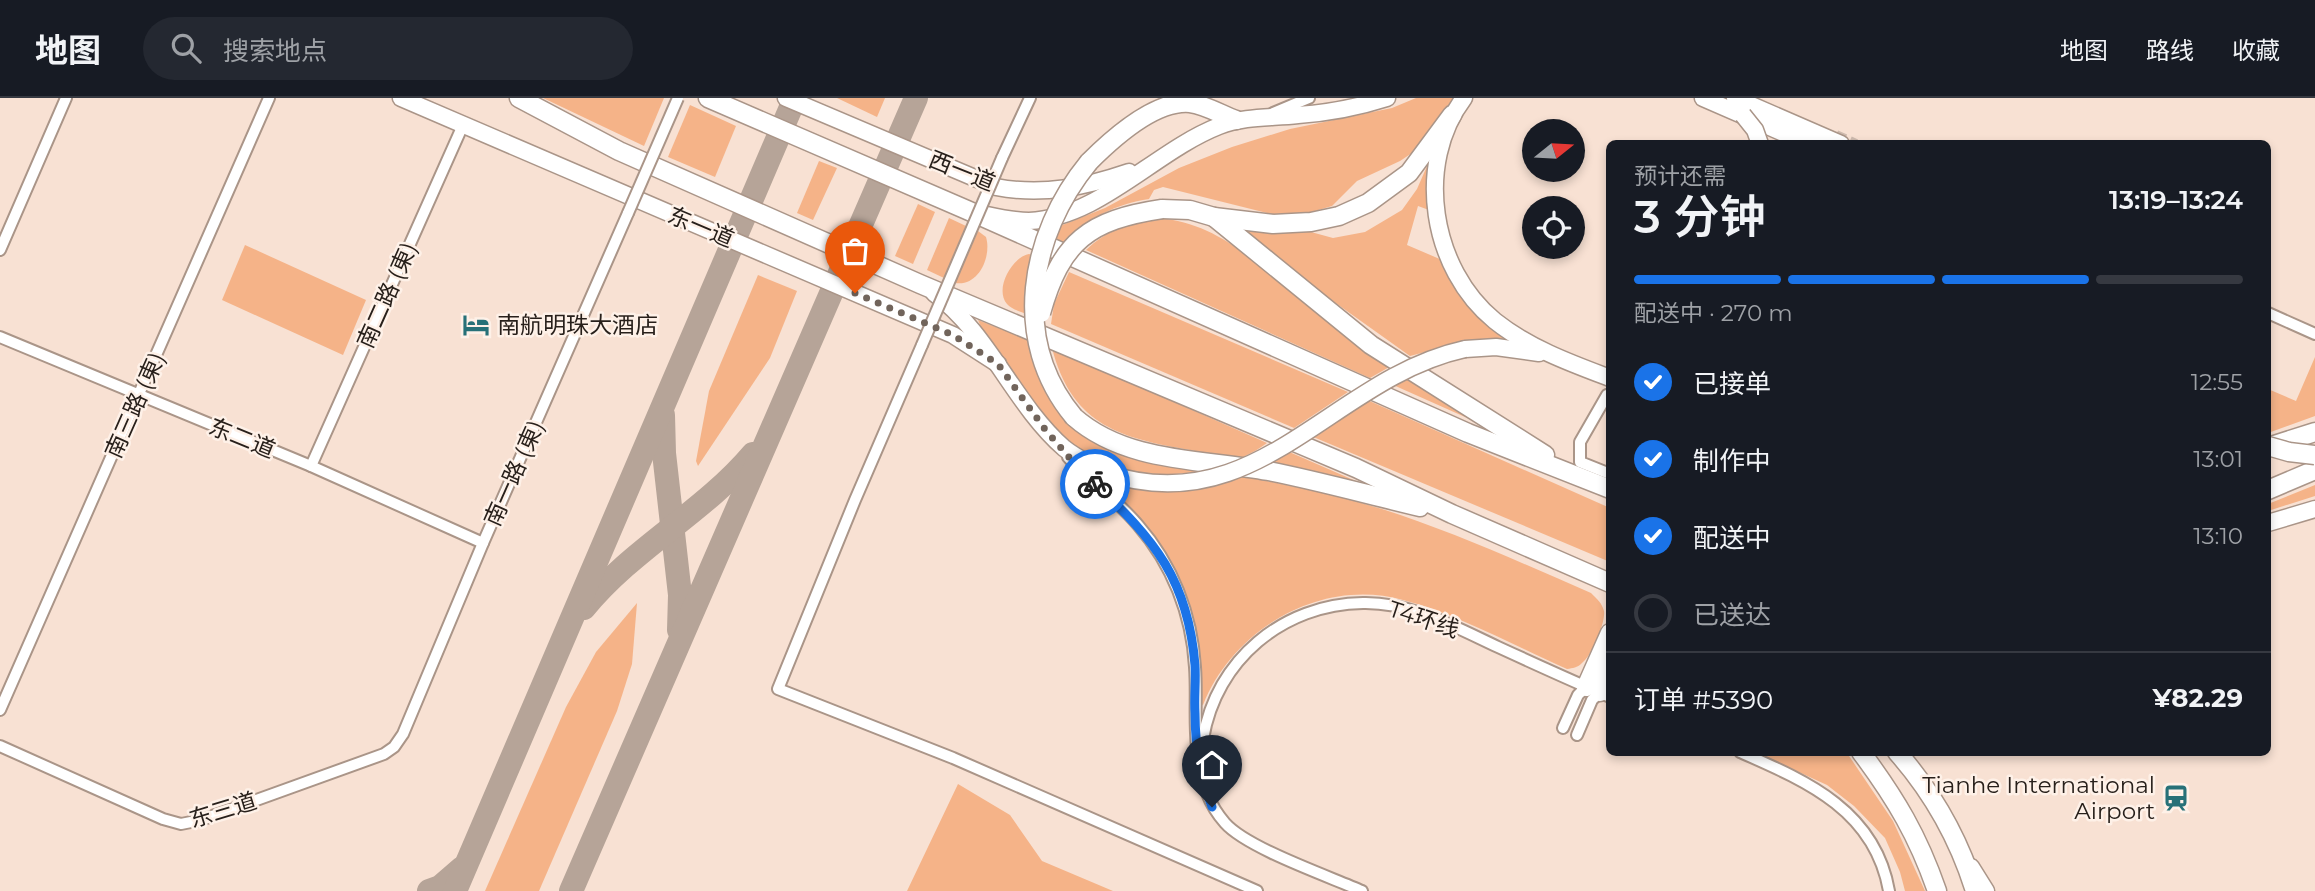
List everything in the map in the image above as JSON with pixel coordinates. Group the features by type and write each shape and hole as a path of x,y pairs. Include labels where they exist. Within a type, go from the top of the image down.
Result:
{"main road":[{"name":"东一道","path":"401,98 953,335 998,364"},
{"path":"519,98 619,151 920,284 1356,468 1452,514 1603,580"},
{"path":"708,98 1468,433 1606,487"},
{"name":"西一道","path":"786,98 996,187 1021,192 1069,189 1145,167"},
{"path":"967,210 1005,219 1030,221 1064,214 1100,198 1198,135 1236,120 1264,116 1297,116 1387,98"},
{"path":"1038,341 1048,286 1062,257 1092,230 1113,219 1162,209 1190,210 1214,217 1273,224 1311,222 1339,216 1368,203 1395,185 1420,160 1464,98"},
{"path":"1703,98 1798,140"},
{"path":"1735,98 1832,140"},
{"path":"1236,120 1188,103 1172,106 1145,117 1107,144 1089,162 1061,202 1043,246 1034,303 1038,341 1052,386 1074,417 1097,435 1126,448 1269,472 1452,514"},
{"path":"1452,115 1437,156 1434,174 1437,215 1449,256 1467,289 1482,308 1506,329 1555,357"},
{"path":"1743,115 1755,130 1759,140"},
{"path":"1214,217 1371,345 1577,476"},
{"path":"920,284 954,310 998,364 1044,428 1065,449 1106,473 1130,481 1157,485 1210,480 1235,472 1286,445 1354,400 1411,367 1447,353 1465,349 1518,349 1555,357 1606,376"},
{"path":"2271,446 2315,432"},
{"path":"2271,448 2315,455"},
{"path":"2271,489 2315,470"},
{"path":"2271,522 2315,509"},
{"path":"1599,692 1606,654"},
{"path":"1864,756 1893,794 1912,829 1937,891"},
{"path":"1900,756 1938,807 1986,891"},
{"path":"1965,856 1975,891"}],"street":[{"path":"0,250 66,98"},
{"name":"南三路 (東)","path":"0,710 269,98"},
{"name":"南一路 (東)","path":"403,734 483,542 678,98"},
{"path":"1030,98 922,345 778,689 953,758 1257,891"},
{"path":"1167,98 1188,103"},
{"path":"1264,116 1309,98"},
{"path":"1695,98 1797,140"},
{"name":"南二路 (東)","path":"310,466 463,125"},
{"path":"2271,314 2315,334"},
{"name":"东二道","path":"0,337 310,466 483,542"},
{"path":"1606,397 1580,442 1580,461 1606,472"},
{"path":"1044,428 1080,470 1137,524 1158,551 1172,576 1185,607 1192,639 1195,667 1195,734 1199,762"},
{"name":"T4环线","path":"1362,891 1246,840 1227,825 1212,807 1199,762 1208,713 1229,671 1248,649 1299,616 1331,606 1363,603 1400,606 1437,619 1599,692"},
{"path":"1563,728 1578,695 1599,692"},
{"path":"1577,735 1592,700 1599,692"},
{"name":"东三道","path":"0,746 163,819 181,824 201,820 384,754 394,747 403,734"},
{"path":"1749,756 1799,778 1825,794 1846,812 1880,860 1889,891"}],"shaded area":[{"path":"543,98 664,98 644,146"},
{"path":"837,98 885,98 877,117"},
{"path":"1416,98 1455,98 1415,151 1357,181 1332,206 1298,216 1271,214 1163,187 1154,190 1149,199 1125,204 1093,219 1065,243 1052,239 1055,228 1105,208 1179,168 1232,147 1290,129 1392,108"},
{"path":"690,105 736,126 715,177 668,157"},
{"path":"1431,157 1429,210 1418,206 1407,245 1442,260 1517,341 1470,340 1410,356 1323,294 1243,228 1311,232 1333,238 1365,232 1402,210 1417,189"},
{"path":"819,161 837,168 813,220 797,213"},
{"path":"918,204 935,212 913,264 895,256"},
{"path":"949,218 966,226 944,278 927,270"},
{"path":"1159,218 1201,228 1238,248 1391,366 1370,378 1086,250 1102,237 1120,228"},
{"path":"978,231 986,237 985,261 970,280 955,283"},
{"path":"245,245 366,300 343,355 222,300"},
{"path":"1029,254 1032,255 1027,314 1009,306 1003,290 1011,267"},
{"path":"1069,272 1348,392 1294,428 1051,324 1054,304"},
{"path":"758,275 797,291 770,358 698,466 696,461 709,391"},
{"path":"978,320 1029,340 1041,376 1055,404 1073,426 1094,441 1147,459 1214,468 1168,474 1146,473 1124,470 1084,453 1048,422 990,343"},
{"path":"1052,348 1267,443 1243,457 1231,458 1137,439 1117,431 1084,409 1071,393 1060,373"},
{"path":"2315,357 2315,416 2271,432 2271,390 2296,401"},
{"path":"1405,377 1483,425 1391,384"},
{"path":"1365,399 1606,506 1606,560 1311,436"},
{"path":"1287,451 1365,485 1366,486 1265,464"},
{"path":"1241,476 1347,499 1409,518 1591,593 1601,603 1604,611 1603,623 1593,647 1580,665 1567,669 1465,622 1423,606 1372,595 1341,596 1312,603 1284,615 1258,632 1235,653 1217,678 1203,705 1200,704 1200,669 1196,638 1179,580 1147,529 1101,481 1103,478 1139,487 1172,489 1205,485"},
{"path":"2315,485 2315,496 2271,510 2271,503"},
{"path":"637,603 632,664 617,711 539,891 485,891 566,707 596,652"},
{"path":"1764,756 1849,756 1893,821 1925,891 1905,891 1885,838 1854,806 1827,785"},
{"path":"958,784 1010,815 1042,861 1113,891 907,891"}],"taxiway":[{"path":"455,891 795,98"},
{"path":"571,891 916,98"},
{"path":"663,415 664,453 680,595 679,630"},
{"path":"584,608 624,567 713,494 753,454"},
{"path":"429,891 440,887 462,868"}],"tunnel":[{"path":"1836,135 1847,140"}],"way so far":[{"path":"855,293 953,335 998,364 1044,428 1095,484"}],"place":[{"name":"南航明珠大酒店","path":"476,325"},
{"name":"Tianhe International Airport","path":"2176,798"}],"route":[{"path":"1095,484 1137,524 1158,551 1185,607 1195,667 1195,734 1204,785 1212,807"}]}
